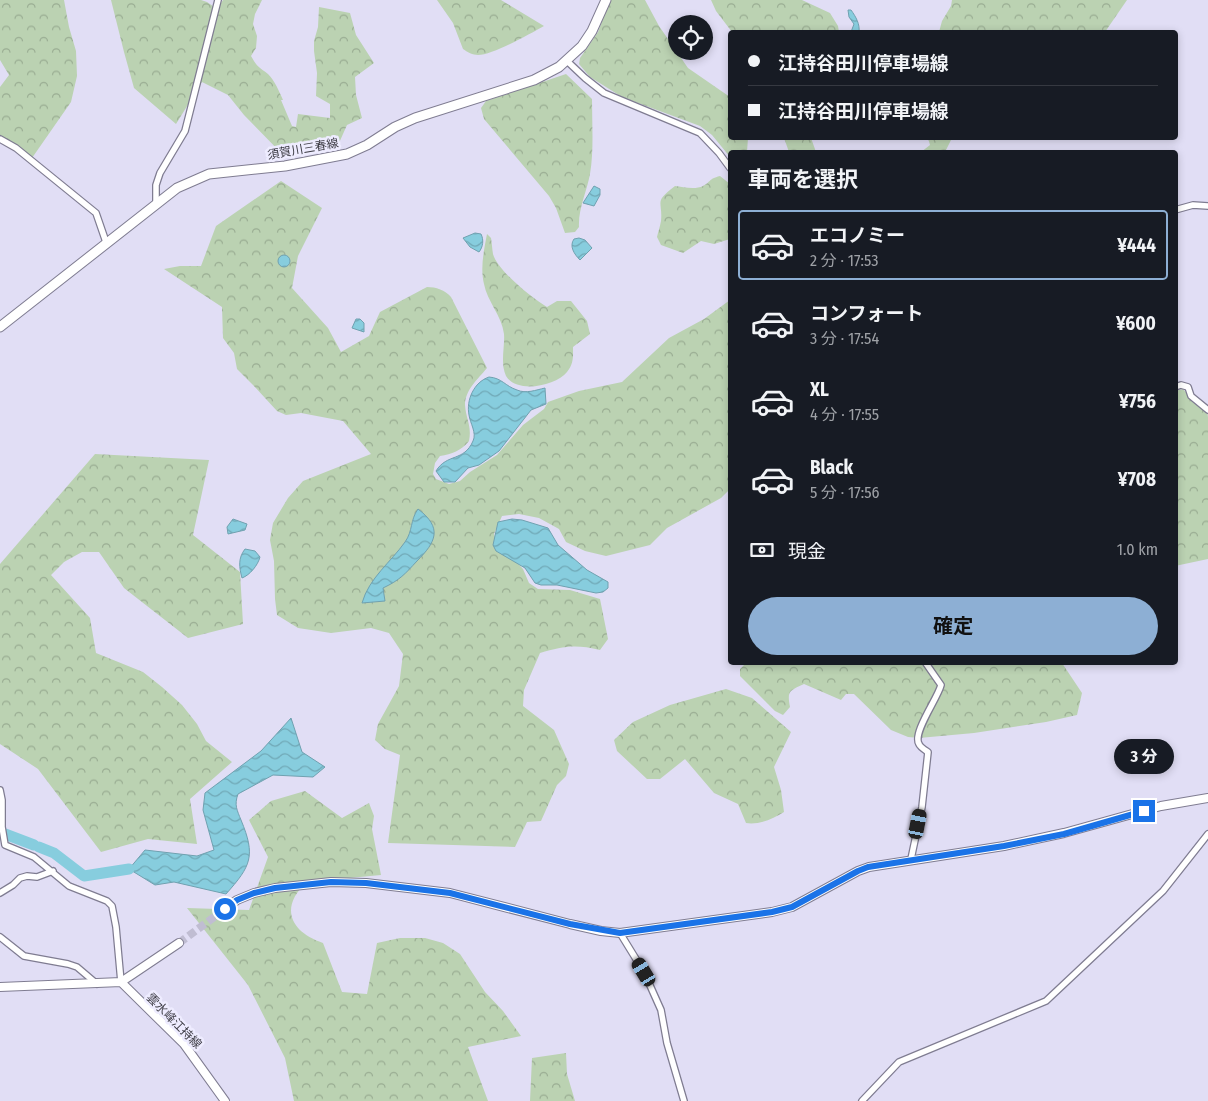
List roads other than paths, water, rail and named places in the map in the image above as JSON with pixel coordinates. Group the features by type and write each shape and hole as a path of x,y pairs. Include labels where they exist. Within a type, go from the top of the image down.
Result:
{"main road":[{"name":"須賀川三春線","path":"0,327 176,188 209,174 285,166 347,154 367,145 404,122 534,80 550,73 567,61 587,39 606,0"},
{"path":"225,909 237,900 254,893 275,888 331,882 366,883 450,893 570,924 620,933 772,912 792,907 868,867 1004,846 1064,834 1161,806 1208,798"},
{"path":"0,987 121,982 179,943"},
{"name":"雲水峰江持線","path":"121,982 184,1044 225,1101"}],"street":[{"path":"156,203 156,185 160,173 184,131 218,0"},
{"path":"567,61 604,93 700,133 720,153 728,165"},
{"path":"0,139 16,148 96,214 106,242"},
{"path":"1178,209 1193,205 1208,206"},
{"path":"1178,386 1188,387 1191,396 1208,410"},
{"path":"911,859 922,807 928,752 919,745 917,739 922,725 940,691 941,684 927,665"},
{"path":"0,790 5,845 34,857 53,871 68,886 108,901 112,906 116,927 121,982"},
{"path":"862,1101 899,1062 1046,1001 1163,891 1208,834"},
{"path":"0,893 20,878 27,876 37,877 53,871"},
{"path":"620,933 644,972 661,1010 684,1101"},
{"path":"0,937 24,956 77,967 97,984"}],"water":[{"path":"848,10 851,10 856,18 859,30 852,30 854,24 849,17"},
{"path":"594,186 600,189 600,195 594,206 583,203"},
{"path":"475,233 481,234 483,239 479,252 470,247 463,238"},
{"path":"574,239 585,240 592,248 580,260 572,247"},
{"path":"282,255 286,255 290,261 286,267 282,267 278,263 278,259"},
{"path":"356,319 360,319 364,323 364,332 352,328"},
{"path":"489,377 524,392 545,388 546,404 531,410 499,451 479,465 468,468 455,482 444,482 436,471 440,465 465,452 473,441 474,431 468,409 470,398 475,387"},
{"path":"418,509 431,522 434,529 434,535 429,548 409,570 383,588 385,601 362,603 375,578 408,538"},
{"path":"233,519 247,524 245,530 228,534 227,527"},
{"path":"512,519 548,528 558,545 587,570 608,582 608,588 603,592 596,593 557,585 535,583 525,568 496,551 493,545 498,522"},
{"path":"245,549 255,551 260,557 248,575 242,578 240,563"},
{"path":"291,718 302,752 325,767 313,777 273,775 238,794 236,807 246,832 249,852 246,868 226,894 174,882 155,885 129,869 145,850 197,856 214,850 203,810 205,793 261,751"}],"waterway":[{"path":"5,834 34,845"},
{"path":"39,847 54,853 84,876 129,869"}],"tunnel":[{"path":"179,943 225,909"}]}
